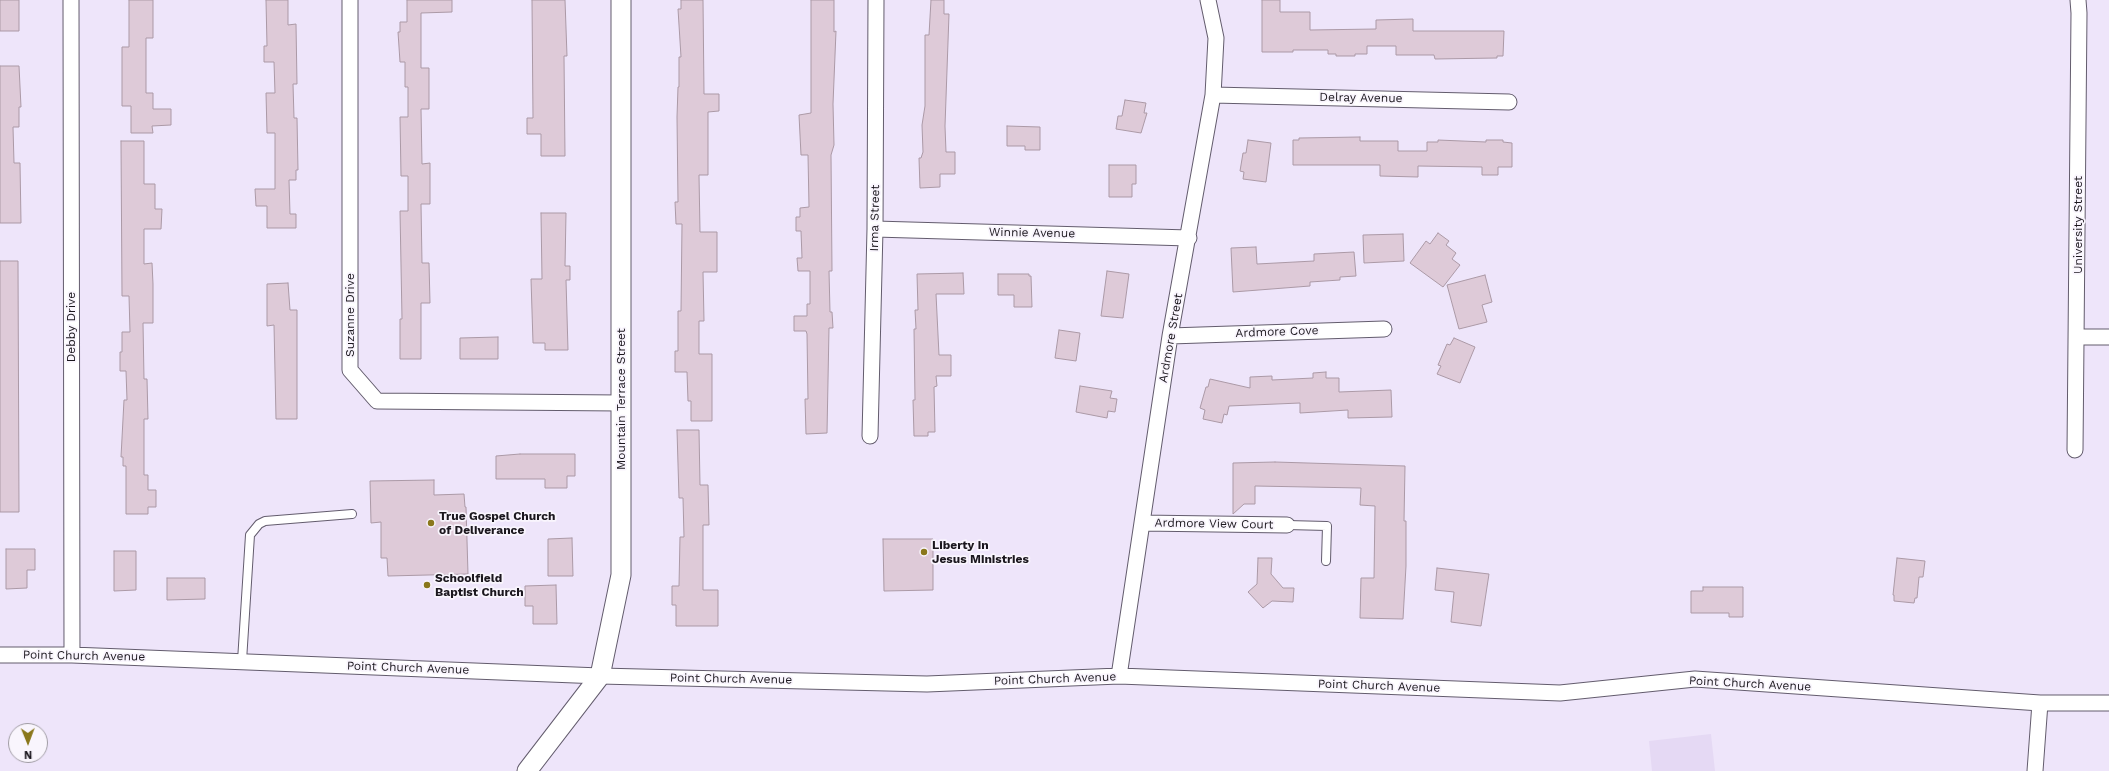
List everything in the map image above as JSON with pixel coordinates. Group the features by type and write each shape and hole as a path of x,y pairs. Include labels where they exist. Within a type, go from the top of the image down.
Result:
{"street":[{"name":"Debby Drive","path":"71,0 72,655"},
{"name":"Suzanne Drive","path":"350,0 350,370 377,401 620,403"},
{"name":"Mountain Terrace Street","path":"527,771 600,676 621,575 621,0"},
{"name":"Irma Street","path":"870,436 875,229 876,0"},
{"name":"Ardmore Street","path":"1119,676 1170,336 1189,238 1213,95 1216,38 1208,0"},
{"name":"University Street","path":"2075,450 2077,337 2078,0"},
{"name":"Delray Avenue","path":"1213,95 1509,102"},
{"name":"Winnie Avenue","path":"875,229 1189,238"},
{"name":"Ardmore Cove","path":"1170,336 1384,329"},
{"path":"2077,337 2109,337"},
{"name":"Ardmore View Court","path":"1142,523 1287,525"},
{"name":"Point Church Avenue","path":"0,655 72,655 600,676 927,684 1119,676 1560,693 1695,679 2040,703 2109,703"},
{"path":"2035,771 2040,703"}],"lane":[{"path":"242,661 250,535 259,524 265,521 352,514"},
{"path":"1287,525 1327,526 1326,561"}],"shaded area":[{"path":"1711,734 1715,771 1652,771 1649,741"}],"building":[{"path":"0,0 19,0 19,31 0,31"},
{"path":"129,0 153,0 153,38 146,38 146,93 153,93 153,109 171,109 171,125 152,126 153,133 131,133 131,106 122,106 122,47 129,47"},
{"path":"266,0 288,0 288,25 296,24 297,84 293,84 294,118 297,118 298,170 296,170 296,180 289,180 290,214 296,214 296,228 267,228 267,206 256,206 255,189 275,189 275,133 267,133 266,93 275,93 274,62 264,62 264,46 267,46"},
{"path":"407,0 452,0 452,12 421,13 421,68 429,68 429,109 421,109 422,164 430,163 430,204 421,204 422,263 429,263 430,303 421,303 421,359 400,359 400,319 402,319 400,211 408,211 408,176 401,176 400,117 408,117 408,87 405,87 405,62 400,62 398,32 400,32 400,22 407,22"},
{"path":"532,0 565,0 567,56 564,56 565,156 541,156 541,134 527,134 527,118 533,118"},
{"path":"681,0 703,0 704,94 719,94 719,111 708,112 708,175 699,175 700,232 717,232 717,272 703,272 704,321 699,321 699,354 712,354 712,421 691,421 691,401 688,401 687,372 675,372 675,351 678,351 678,311 681,311 682,224 676,224 675,202 678,202 677,117 679,57 681,57 678,9 681,9"},
{"path":"811,0 834,0 834,32 836,31 833,104 834,145 831,155 832,271 829,271 830,312 832,312 833,328 829,328 827,433 806,434 805,399 808,399 807,334 806,331 794,331 794,316 807,316 807,304 810,304 810,271 798,271 797,258 802,258 801,231 796,231 796,217 800,217 800,208 809,207 808,155 801,155 799,115 811,113"},
{"path":"931,0 944,0 944,14 949,14 945,126 946,152 955,152 955,174 940,174 940,187 920,188 919,158 921,158 923,152 922,125 925,106 925,35 929,35"},
{"path":"1262,0 1280,0 1280,12 1310,12 1310,30 1376,29 1376,20 1413,19 1413,31 1504,31 1503,56 1497,56 1497,58 1435,59 1434,55 1396,55 1396,46 1367,46 1367,54 1355,54 1355,56 1336,56 1336,54 1328,54 1328,50 1262,52"},
{"path":"0,66 19,66 21,107 19,107 19,127 13,127 14,163 20,163 21,223 0,223"},
{"path":"1125,100 1146,103 1144,113 1147,113 1141,133 1116,129 1118,116 1122,116"},
{"path":"1007,126 1040,127 1040,150 1025,150 1025,146 1007,146"},
{"path":"1360,137 1360,141 1398,141 1398,151 1427,151 1427,142 1438,142 1438,140 1486,142 1486,140 1503,140 1503,142 1512,143 1512,167 1498,167 1498,175 1482,175 1482,167 1418,166 1418,177 1380,176 1380,165 1293,165 1293,140 1299,140 1299,138"},
{"path":"1248,140 1271,143 1266,182 1243,179 1244,172 1240,171 1243,153 1246,153"},
{"path":"121,141 144,141 144,184 155,184 155,209 162,209 161,229 144,229 144,264 152,263 153,323 143,323 144,379 147,379 148,419 144,419 144,475 148,475 148,490 156,490 156,507 148,507 148,514 126,514 126,466 123,466 123,457 121,457 124,400 127,400 126,371 120,371 120,352 122,352 122,332 130,332 129,296 122,296"},
{"path":"1109,165 1136,165 1136,184 1132,184 1132,197 1109,197"},
{"path":"541,213 566,213 565,266 570,266 570,280 566,280 568,350 545,350 545,343 533,343 531,279 542,279"},
{"path":"1438,233 1449,241 1446,245 1456,253 1452,259 1460,265 1443,287 1410,263 1426,241 1430,244"},
{"path":"1403,234 1404,261 1364,263 1363,235"},
{"path":"1256,247 1257,264 1314,261 1314,254 1354,252 1356,276 1340,277 1340,280 1310,282 1310,286 1233,292 1231,248"},
{"path":"0,261 18,261 19,512 0,512"},
{"path":"1107,271 1129,274 1123,318 1101,316"},
{"path":"963,273 964,294 936,294 939,355 951,355 951,376 936,376 937,386 934,387 935,432 928,432 928,436 914,436 914,329 916,329 915,310 918,310 917,274"},
{"path":"998,274 1029,274 1029,276 1031,276 1032,307 1014,307 1014,295 998,295"},
{"path":"1485,275 1492,302 1482,305 1487,322 1459,329 1447,285"},
{"path":"288,283 290,310 297,310 297,419 276,419 274,325 267,326 267,284"},
{"path":"1059,330 1080,333 1076,361 1055,358"},
{"path":"498,337 498,359 460,359 460,338"},
{"path":"1454,338 1475,347 1460,383 1437,374 1441,366 1438,365 1447,344 1450,345"},
{"path":"1326,372 1326,378 1339,378 1339,392 1391,390 1392,417 1348,418 1348,410 1300,413 1300,403 1229,406 1227,415 1224,414 1222,423 1203,419 1205,410 1200,408 1210,379 1250,388 1250,377 1272,376 1272,380 1313,378 1313,373"},
{"path":"1080,386 1112,391 1110,398 1117,399 1115,412 1108,411 1107,418 1076,412"},
{"path":"677,430 699,430 700,485 708,485 709,525 703,525 703,590 718,590 718,626 676,626 676,605 672,605 672,586 679,586 680,537 684,537 683,498 679,498"},
{"path":"520,454 575,454 575,476 567,476 567,488 545,488 545,479 496,479 496,456"},
{"path":"1275,462 1405,466 1404,521 1406,521 1406,566 1403,619 1360,618 1361,578 1374,578 1375,506 1360,505 1361,488 1255,486 1255,504 1244,504 1233,514 1233,463"},
{"path":"434,480 434,495 464,494 466,507 468,574 388,576 387,558 381,558 381,522 371,523 370,481"},
{"path":"572,538 573,576 548,576 548,539"},
{"path":"883,539 933,539 933,590 884,591"},
{"path":"6,549 35,549 35,570 27,570 27,588 6,589"},
{"path":"114,551 136,551 136,590 114,591"},
{"path":"1258,558 1272,558 1271,574 1283,588 1294,588 1293,602 1272,601 1263,608 1248,592 1257,584"},
{"path":"1897,558 1925,561 1923,577 1919,577 1917,598 1915,598 1914,603 1894,601 1893,595"},
{"path":"1437,568 1489,574 1481,626 1451,622 1454,592 1435,590"},
{"path":"167,578 205,578 205,599 167,600"},
{"path":"556,585 557,624 533,624 533,606 525,606 525,586"},
{"path":"1703,587 1743,587 1743,617 1729,617 1729,613 1691,613 1691,591 1703,591"}],"place":[{"name":"True Gospel Church of Deliverance","path":"431,523"},
{"name":"Liberty in Jesus Ministries","path":"924,552"},
{"name":"Schoolfield Baptist Church","path":"427,585"}]}
